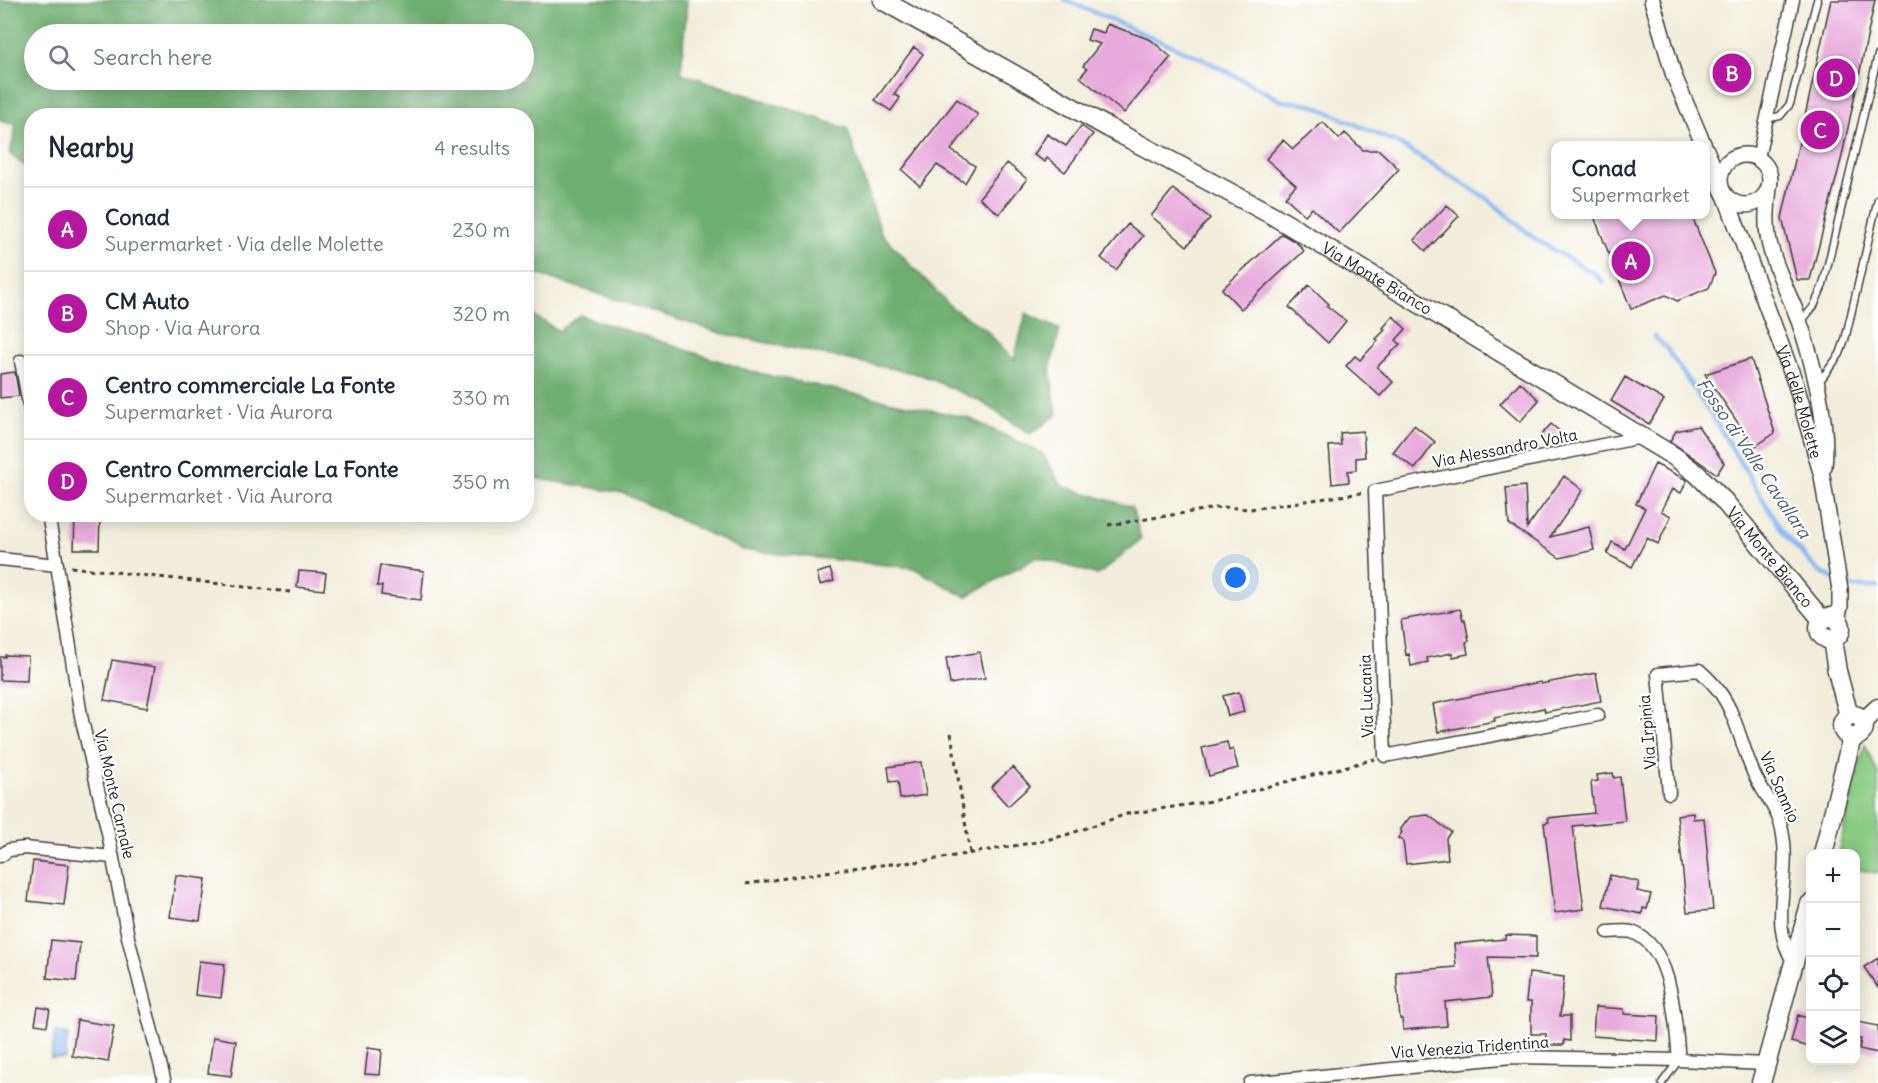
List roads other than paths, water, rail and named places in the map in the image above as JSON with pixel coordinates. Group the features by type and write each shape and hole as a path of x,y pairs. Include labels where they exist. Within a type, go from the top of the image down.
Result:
{"main road":[{"name":"Via Monte Bianco","path":"882,0 1098,122 1272,215 1683,462 1704,480 1830,619 1819,626 1821,633 1825,638 1832,639 1837,671 1867,714"},
{"path":"1824,849 1852,736 1862,732 1867,714"},
{"path":"1761,1083 1806,920"}],"street":[{"name":"Via delle Molette","path":"1652,0 1674,76 1702,141"},
{"path":"1758,158 1793,0"},
{"path":"1710,150 1731,159"},
{"path":"1769,187 1760,200 1745,205 1737,204 1722,188 1725,165 1731,159 1744,154 1758,158 1769,170 1771,179 1767,218 1771,248 1800,323 1816,386 1824,439 1825,459 1822,476"},
{"name":"Via delle Molette","path":"1710,160 1796,385 1822,476 1838,577 1840,607 1830,619"},
{"path":"21,361 24,377"},
{"name":"Via Alessandro Volta","path":"1375,491 1642,437"},
{"name":"Via Lucania","path":"1375,491 1385,756 1598,715"},
{"name":"Via Monte Carnale","path":"49,522 81,716 128,937 165,1083"},
{"path":"0,559 57,565"},
{"name":"Via Irpinia","path":"1669,793 1658,674 1700,670"},
{"name":"Via Sannio","path":"1700,670 1722,694 1752,769 1781,824 1785,856 1781,933 1786,950 1795,964"},
{"path":"0,856 9,850 26,848 112,857"},
{"path":"1608,932 1631,932 1645,941 1657,955 1665,970 1669,985 1679,1060"},
{"name":"Via Venezia Tridentina","path":"1250,1083 1488,1058 1550,1057 1766,1064"}],"lane":[{"path":"1766,119 1780,116 1790,104 1816,0"},
{"path":"1800,323 1814,306 1823,285 1878,55"},
{"path":"1816,386 1840,354 1845,340 1878,199"},
{"path":"1662,1083 1679,1060"}],"water":[{"path":"55,1032 68,1034 65,1059 51,1058"}],"waterway":[{"name":"Fosso di Valle Cavallara","path":"1065,0 1203,59 1282,101 1310,104 1397,143 1488,199 1535,239 1595,274 1603,282"},
{"name":"Fosso di Valle Cavallara","path":"1654,336 1667,349 1716,422 1784,534 1818,571 1835,579"},
{"name":"Fosso di Valle Cavallara","path":"1843,582 1854,587 1878,587"}],"place":[{"name":"CM Auto","path":"1732,73"},
{"name":"Centro Commerciale La Fonte","path":"1836,78"},
{"name":"Centro commerciale La Fonte","path":"1820,130"},
{"name":"Conad","path":"1631,261"}]}
